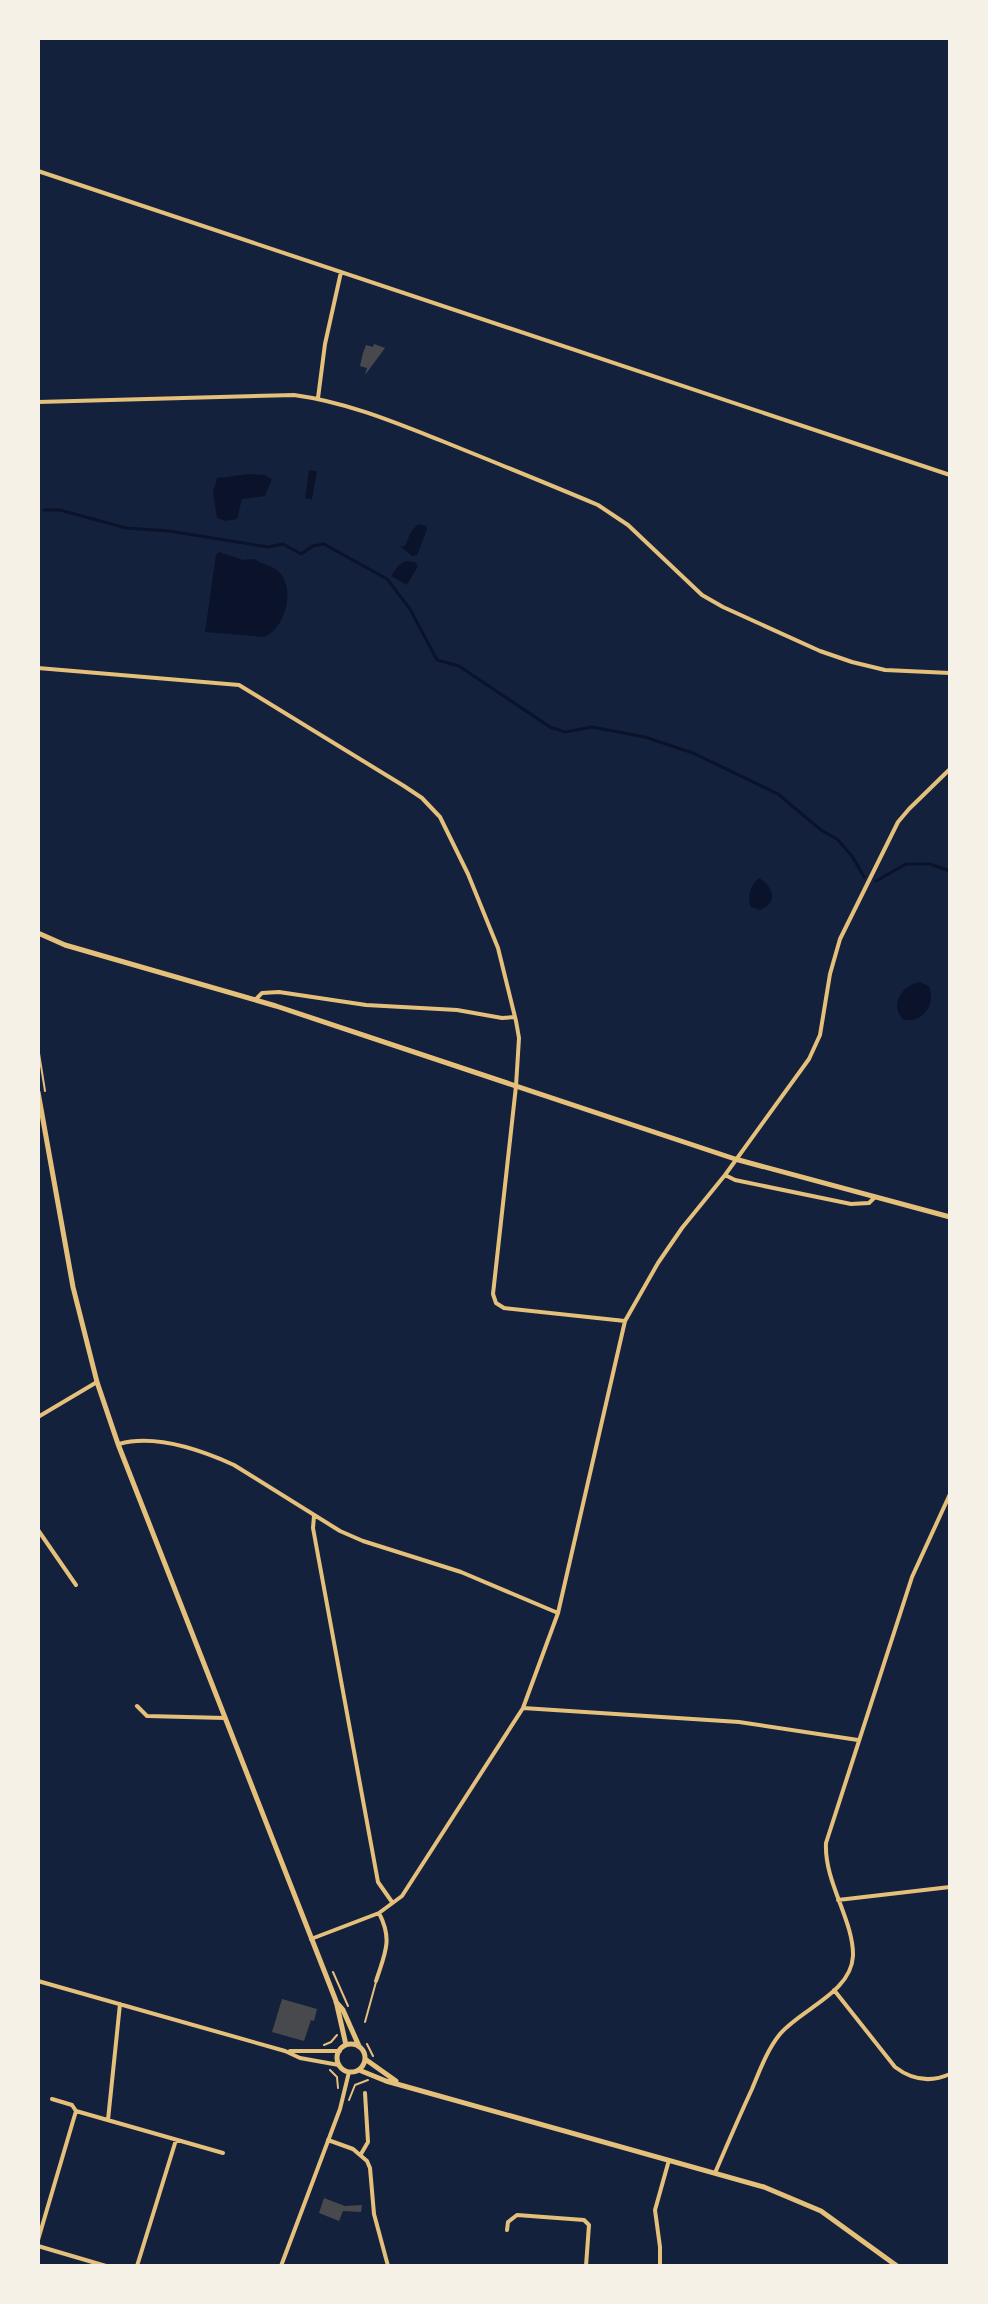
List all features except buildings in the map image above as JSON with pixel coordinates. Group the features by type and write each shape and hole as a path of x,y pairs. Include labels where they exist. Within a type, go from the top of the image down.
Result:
{"street":[{"path":"38,171 950,475"},
{"path":"318,398 325,344 341,272"},
{"path":"38,402 294,395 318,398 393,422 598,505 628,525 702,595 784,635 852,662 885,670 950,673"},
{"path":"38,668 239,685 422,798 440,817 468,874 498,948 519,1038 493,1294 496,1303 504,1308 625,1321"},
{"path":"311,1939 379,1913 410,1886 523,1708 558,1613 625,1321 658,1263 815,1048 834,955 873,873 898,822 950,769"},
{"path":"38,933 65,945 255,1000 735,1159 950,1217"},
{"path":"255,1000 262,993 279,992 366,1005 515,1017"},
{"path":"42,1092 73,1287 97,1382 118,1444 336,2001 346,2045"},
{"path":"725,1175 735,1180 851,1204 869,1203 875,1197"},
{"path":"38,1417 97,1382"},
{"path":"118,1444 139,1440 202,1452 234,1465 340,1531 461,1572 558,1613"},
{"path":"715,2173 771,2047 788,2027 847,1976 853,1956 827,1867 826,1843 912,1577 950,1494"},
{"path":"314,1514 313,1528 378,1882 392,1902"},
{"path":"38,1530 76,1585"},
{"path":"137,1706 147,1716 225,1718"},
{"path":"523,1708 739,1722 858,1740"},
{"path":"838,1900 950,1887"},
{"path":"376,1981 388,1932 379,1913"},
{"path":"38,1981 285,2051 300,2058 339,2065 349,2072 359,2070 764,2187 821,2211 897,2266"},
{"path":"834,1990 895,2067 924,2080 950,2074"},
{"path":"336,2001 363,2045 365,2059 359,2070"},
{"path":"108,2120 120,2004"},
{"path":"339,2065 340,2051 346,2045 363,2045"},
{"path":"285,2051 340,2051"},
{"path":"365,2059 401,2084"},
{"path":"281,2266 340,2109 349,2072"},
{"path":"361,2154 368,2142 365,2093"},
{"path":"52,2099 72,2105 76,2111 223,2153"},
{"path":"76,2111 38,2243 106,2266"},
{"path":"137,2266 176,2140"},
{"path":"328,2140 361,2154 370,2168 374,2214 388,2266"},
{"path":"660,2266 655,2210 669,2160"},
{"path":"507,2230 508,2222 517,2215 584,2220 589,2225 586,2266"}],"lane":[{"path":"365,2022 376,1981"}],"path":[{"path":"38,1047 42,1092"},
{"path":"330,1968 353,2016"},
{"path":"363,2045 374,2058"},
{"path":"322,2067 334,2073 339,2082"},
{"path":"355,2085 364,2081"}],"water":[{"path":"309,470 317,471 312,499 305,498"},
{"path":"250,474 272,479 265,496 242,499 237,519 226,521 217,518 213,492 217,478"},
{"path":"418,524 426,526 427,530 417,555 412,556 400,546 405,546"},
{"path":"219,552 243,560 255,559 276,569 284,578 286,607 278,626 271,633 264,637 205,632 216,555"},
{"path":"406,561 415,562 418,566 407,585 391,576"},
{"path":"759,878 772,894 770,903 760,910 751,907 749,899 751,888"},
{"path":"920,982 929,986 931,993 927,1011 917,1018 904,1020 897,1009 899,997 908,987"}],"waterway":[{"path":"44,510 60,510 126,528 169,531 268,547 283,544 301,554 313,546 324,544 387,579 410,609 437,660 459,666 550,727 565,732 592,727 645,737 693,753 778,794 821,830 837,839 864,877"},
{"path":"876,881 906,864 930,864 950,871"}]}
